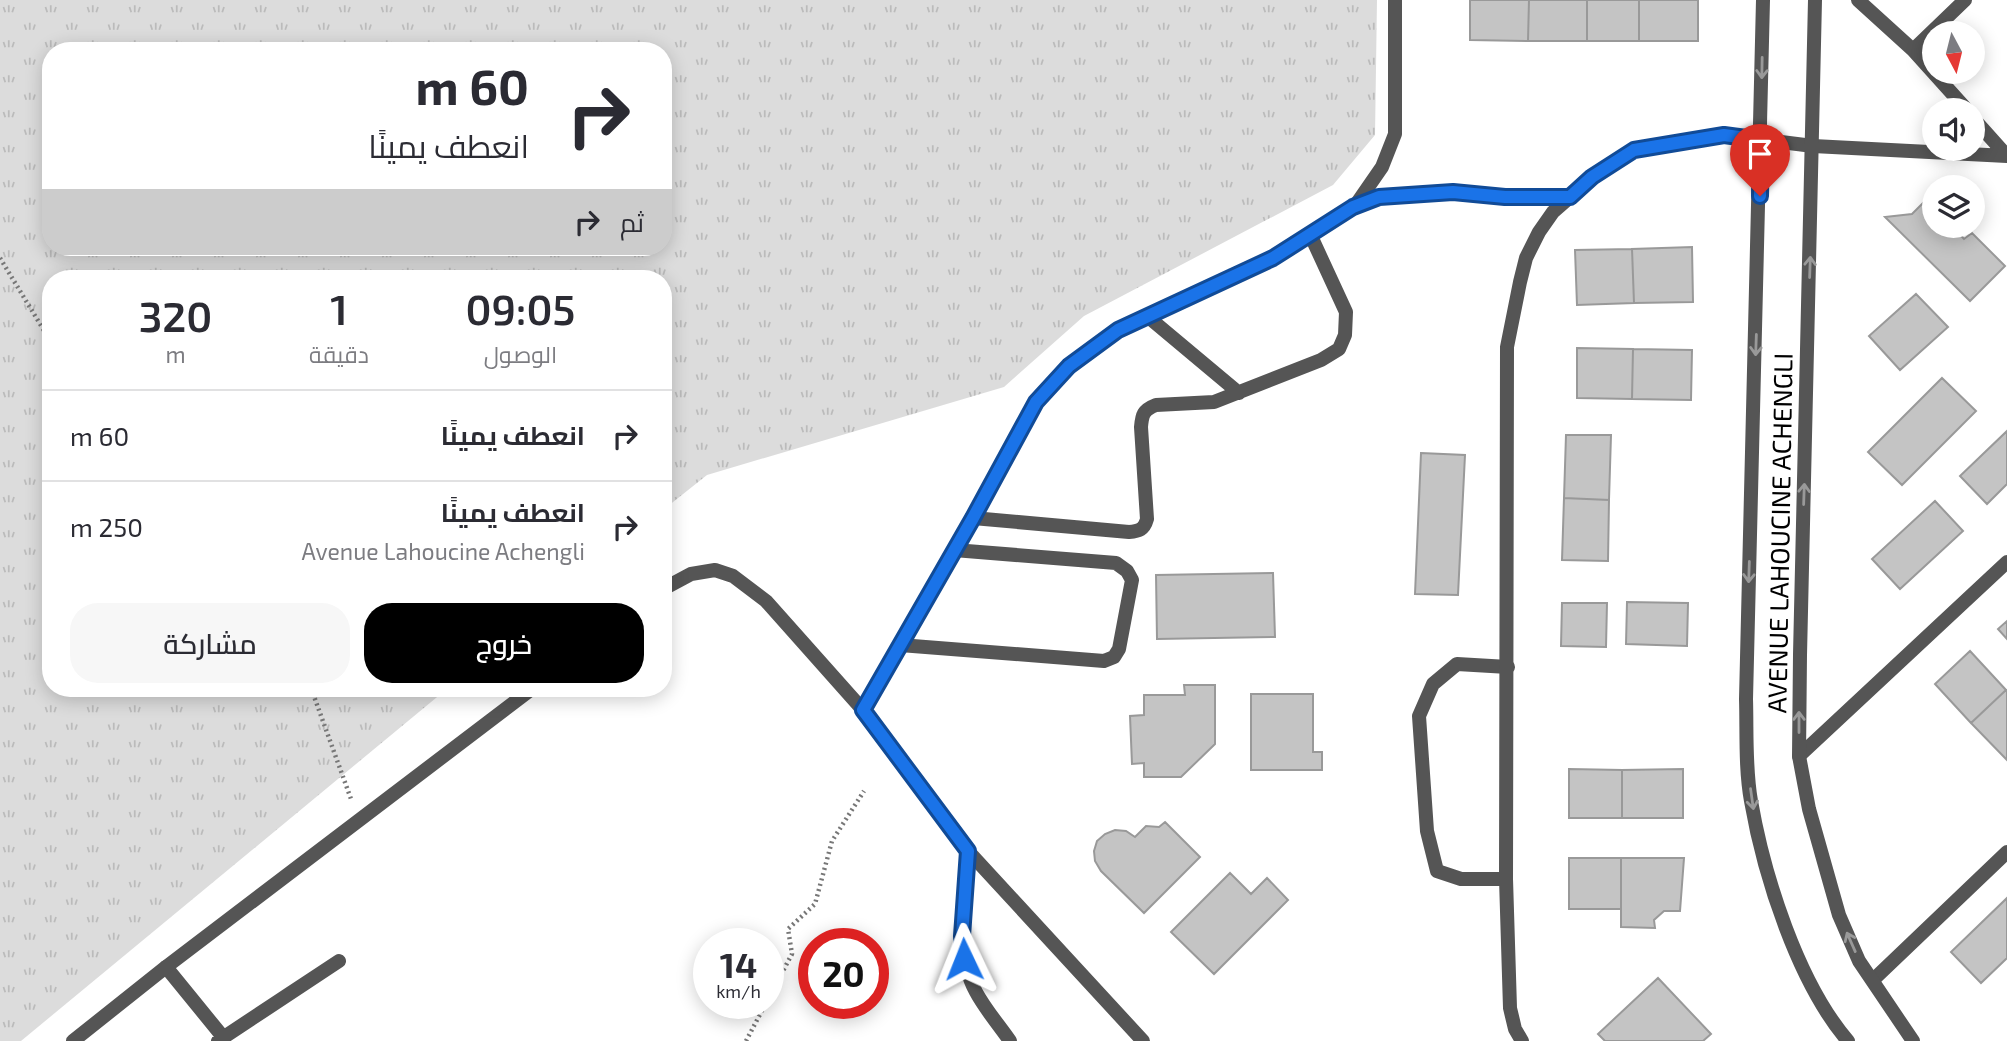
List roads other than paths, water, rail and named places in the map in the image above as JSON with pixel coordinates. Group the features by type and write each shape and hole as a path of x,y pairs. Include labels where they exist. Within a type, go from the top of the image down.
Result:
{"street":[{"path":"1353,207 1382,167 1395,134 1395,0"},
{"name":"AVENUE LAHOUCINE ACHENGLI","path":"1763,0 1746,699 1751,799 1761,846 1784,923 1810,981 1836,1027 1849,1041"},
{"name":"AVENUE LAHOUCINE ACHENGLI","path":"1815,0 1799,756 1809,809 1839,915 1859,961 1913,1041"},
{"path":"1858,0 1913,50 1956,98"},
{"path":"1913,50 1965,0"},
{"path":"1985,131 2007,156"},
{"path":"1522,1041 1515,1029 1510,1008 1506,878 1507,346 1526,258 1539,232 1553,212 1592,177 1634,150 1724,135 1813,146 2007,156"},
{"path":"863,710 1036,402 1069,366 1118,330 1273,258 1353,207 1379,197 1441,193 1570,197"},
{"path":"973,518 1129,532 1139,531 1145,526 1147,519 1141,428 1143,414 1147,408 1156,405 1214,402 1321,360 1339,349 1345,335 1346,312 1310,234"},
{"path":"1147,316 1239,393"},
{"path":"900,645 1104,662 1114,657 1119,649 1132,580 1128,571 1116,563 954,550"},
{"path":"1799,756 2007,562"},
{"path":"672,584 691,574 715,570 733,576 766,601 863,710 968,851 1143,1041"},
{"path":"1506,878 1461,879 1437,871 1427,831 1419,716 1433,684 1457,664 1508,667"},
{"path":"73,1041 521,697"},
{"path":"968,851 962,936 964,959 975,990 1010,1041"},
{"path":"1873,980 2007,852"},
{"path":"166,967 220,1039 338,961"}]}
